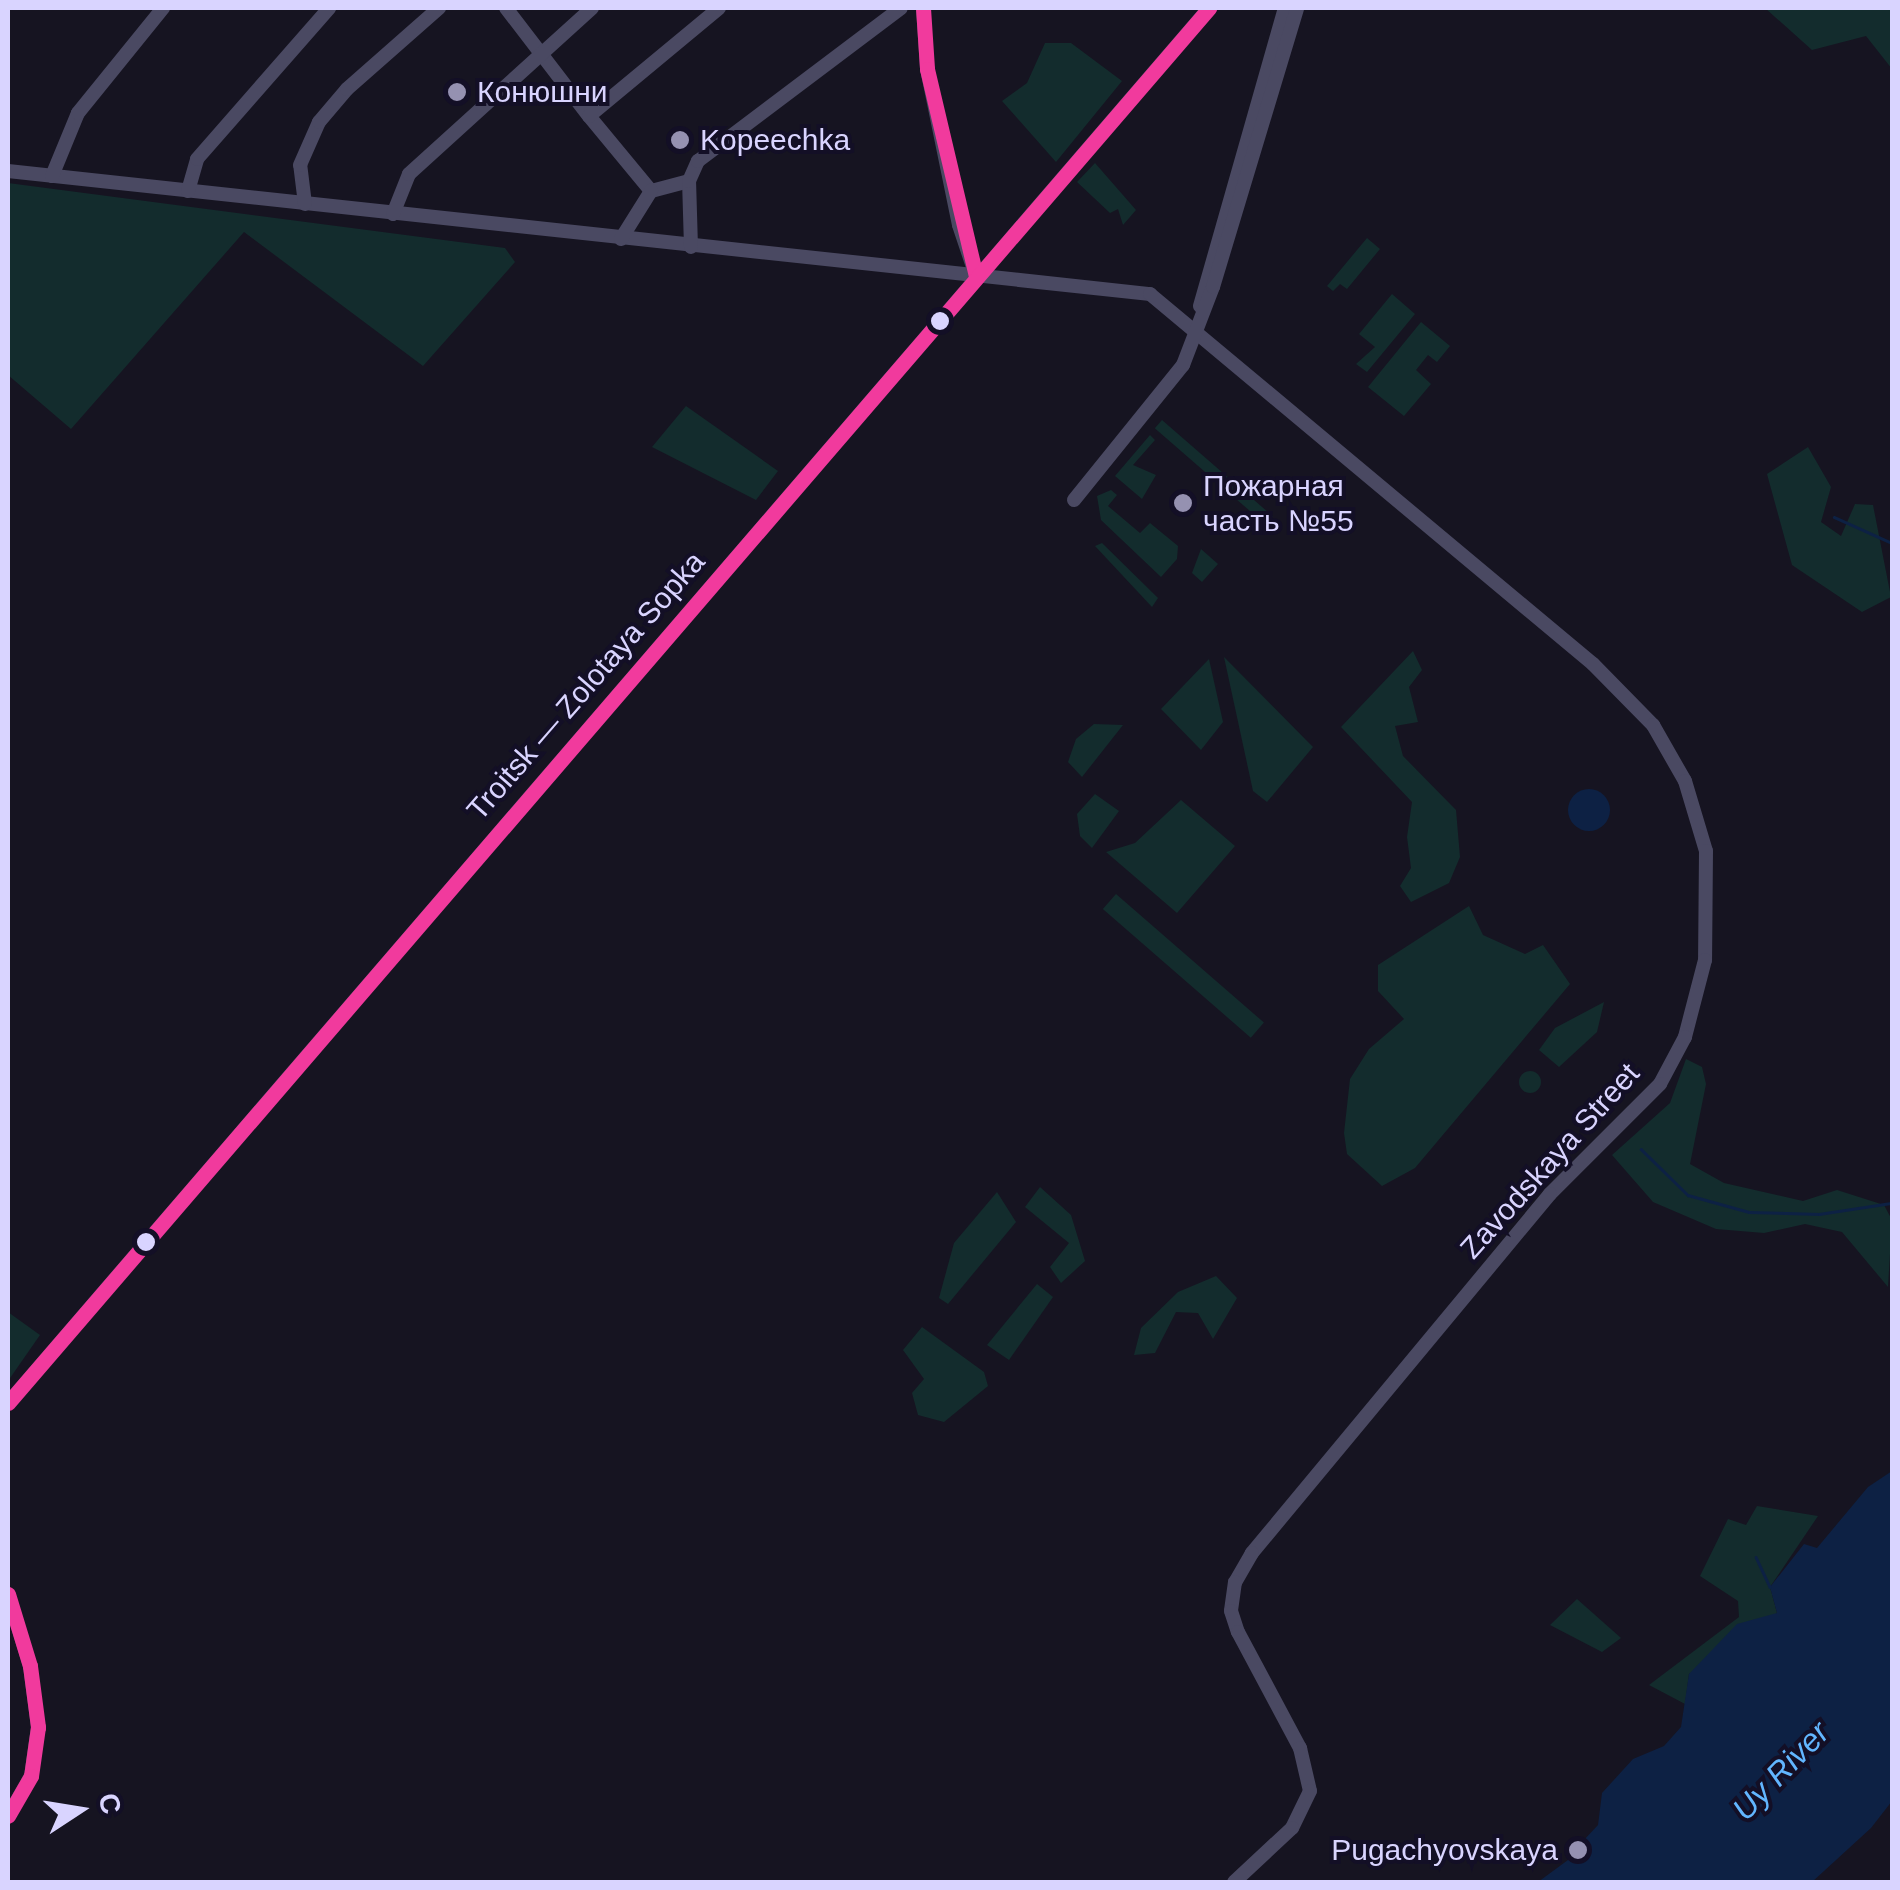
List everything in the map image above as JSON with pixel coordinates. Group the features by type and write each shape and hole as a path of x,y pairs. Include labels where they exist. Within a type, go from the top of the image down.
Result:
{"street":[{"path":"52,176 78,113 163,8"},
{"path":"188,191 197,158 329,8"},
{"path":"304,204 300,165 319,122 347,88 439,8"},
{"path":"506,8 651,191"},
{"path":"393,214 409,174 547,55 592,8"},
{"path":"589,116 719,8"},
{"path":"692,247 689,181 698,161 901,8"},
{"path":"923,8 926,69 958,225 976,276"},
{"name":"Troitsk — Zolotaya Sopka","path":"8,1402 1208,8"},
{"path":"1197,332 1203,281 1285,8"},
{"path":"1074,500 1183,365 1197,332 1297,8"},
{"name":"Zavodskaya Street","path":"8,170 1150,294 1629,698 1685,781 1706,851 1709,894 1696,1002 1660,1084 1550,1194 1252,1553 1235,1582 1235,1622 1300,1748 1310,1791 1292,1828 1234,1882"},
{"path":"621,239 651,191 689,181"},
{"path":"8,1594 30,1666 38,1727 31,1776 8,1816"}],"green space":[{"path":"1765,8 1892,8 1892,69 1866,36 1812,50"},
{"path":"1045,43 1071,43 1122,81 1056,162 1002,101 1027,83"},
{"path":"1095,163 1136,210 1123,225 1118,209 1110,213 1077,182"},
{"path":"8,183 505,248 515,262 423,366 244,232 71,429 8,375"},
{"path":"1367,238 1380,249 1347,289 1340,284 1333,291 1327,286"},
{"path":"1392,294 1415,314 1367,372 1356,364 1375,347 1359,334"},
{"path":"1421,322 1450,346 1437,362 1428,355 1416,370 1431,384 1404,416 1368,387"},
{"path":"686,406 778,471 756,500 652,447"},
{"path":"1162,420 1273,516 1266,525 1155,428"},
{"path":"1150,435 1155,440 1133,465 1156,475 1142,499 1115,476"},
{"path":"1808,447 1831,487 1821,522 1841,536 1855,504 1873,505 1891,597 1862,612 1792,565 1767,474"},
{"path":"1111,490 1117,495 1108,506 1140,533 1150,523 1178,546 1177,559 1161,577 1101,520 1097,496"},
{"path":"1102,543 1158,598 1152,607 1095,546"},
{"path":"1201,549 1218,564 1202,582 1192,573"},
{"path":"1413,651 1422,670 1409,687 1418,722 1395,726 1403,756 1456,810 1460,857 1449,883 1411,902 1400,886 1411,868 1407,837 1412,802 1341,727"},
{"path":"1224,657 1313,747 1267,802 1253,791"},
{"path":"1209,659 1223,722 1201,750 1161,709"},
{"path":"1094,724 1123,725 1082,777 1068,762 1076,739"},
{"path":"1095,794 1119,811 1092,848 1080,836 1077,814"},
{"path":"1181,800 1235,846 1177,913 1106,852 1135,843"},
{"path":"1116,894 1264,1023 1251,1038 1103,909"},
{"path":"1469,906 1483,935 1525,954 1543,945 1570,984 1415,1168 1382,1186 1347,1154 1344,1133 1350,1079 1369,1049 1404,1019 1378,991 1378,965"},
{"path":"1604,1002 1597,1032 1559,1067 1539,1050 1555,1028"},
{"path":"1686,1059 1702,1067 1706,1084 1690,1164 1724,1183 1803,1201 1837,1190 1884,1205 1892,1220 1888,1287 1842,1232 1805,1224 1764,1233 1716,1229 1653,1202 1612,1155 1670,1103"},
{"path":"1530,1071 1538,1074 1538,1090 1530,1093 1522,1090 1519,1082 1522,1074"},
{"path":"1040,1187 1071,1215 1085,1261 1061,1283 1050,1267 1069,1243 1025,1207"},
{"path":"997,1192 1016,1222 948,1304 939,1298 954,1243"},
{"path":"1216,1276 1237,1298 1213,1339 1198,1313 1176,1312 1155,1353 1134,1355 1141,1328 1178,1292"},
{"path":"1037,1284 1053,1297 1009,1360 987,1345"},
{"path":"8,1312 40,1335 8,1381"},
{"path":"922,1327 984,1372 988,1386 944,1422 918,1415 912,1393 924,1379 903,1350"},
{"path":"1757,1506 1818,1516 1770,1587 1777,1613 1689,1674 1685,1704 1649,1685 1739,1617 1738,1601 1700,1576 1728,1519 1746,1525"},
{"path":"1577,1599 1621,1638 1602,1652 1550,1625"}],"water":[{"path":"1589,789 1604,795 1610,810 1604,825 1589,831 1574,825 1568,810 1574,795"},
{"name":"Uy River","path":"1892,1471 1892,1801 1871,1828 1812,1882 1538,1882 1568,1860 1580,1860 1583,1841 1598,1825 1602,1793 1633,1759 1664,1746 1681,1727 1689,1674 1737,1624 1777,1613 1770,1587 1804,1544 1817,1548 1868,1487"}],"waterway":[{"path":"1834,517 1892,543"},
{"path":"1641,1149 1688,1195 1749,1212 1819,1214 1892,1203"},
{"path":"1756,1557 1770,1587"}],"transit line":[{"path":"923,8 927,69 976,276"},
{"path":"8,1403 1209,8"},
{"path":"8,1594 30,1666 38,1727 31,1776 8,1816"}],"place":[{"name":"Конюшни","path":"457,92"},
{"name":"Kopeechka","path":"680,140"},
{"name":"Пожарная часть №55","path":"1183,503"},
{"name":"Pugachyovskaya","path":"1578,1850"}]}
